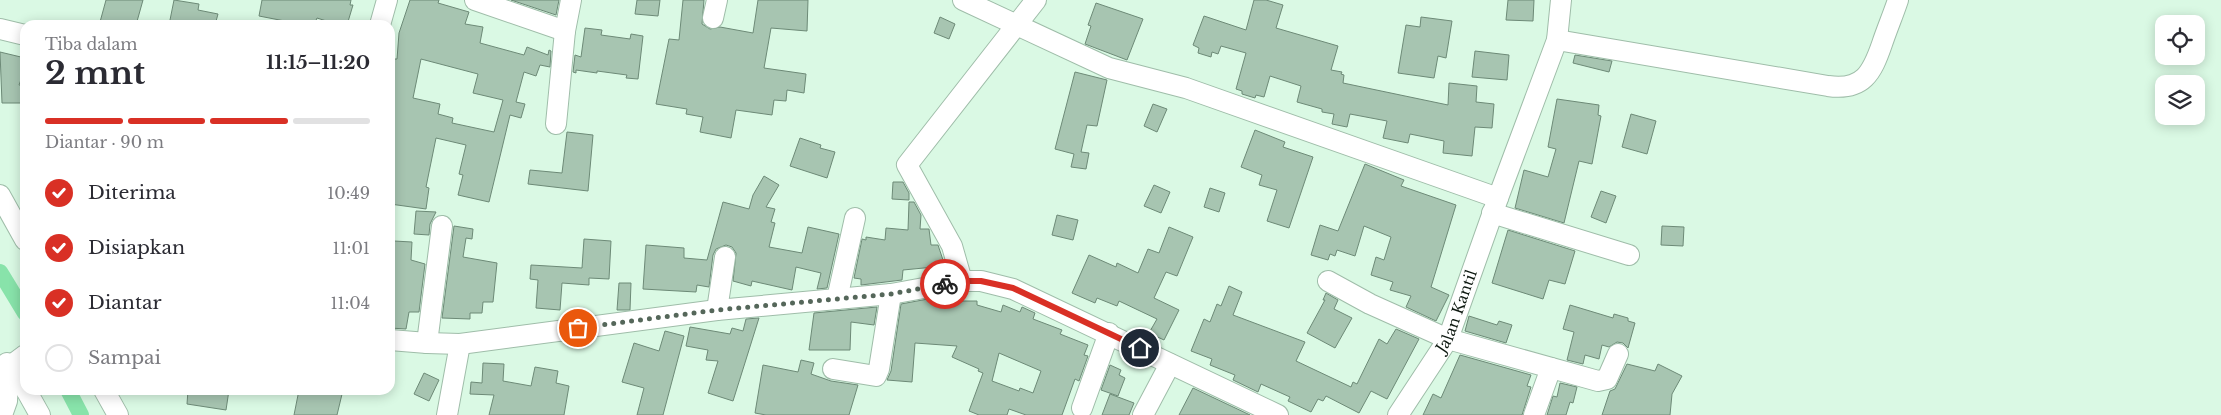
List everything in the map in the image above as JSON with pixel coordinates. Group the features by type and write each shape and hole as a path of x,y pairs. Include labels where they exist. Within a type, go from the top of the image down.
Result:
{"street":[{"path":"381,20 387,0"},
{"path":"475,0 565,31"},
{"path":"556,124 565,31 571,0"},
{"path":"964,0 1109,68 1186,88 1629,255"},
{"path":"962,281 952,246 907,165 1036,0"},
{"name":"Jalan Kantil","path":"1398,415 1448,339 1495,205 1557,40 1562,0"},
{"path":"1557,40 1828,86 1846,87 1861,81 1871,70 1898,0"},
{"path":"0,29 20,34"},
{"path":"0,195 20,231"},
{"path":"837,299 855,218"},
{"path":"427,344 442,226"},
{"path":"717,310 725,257"},
{"path":"395,341 427,344 460,344 717,310 891,294 962,281 981,281 1013,288 1278,415"},
{"path":"1328,281 1370,304 1448,339 1598,381 1607,379 1618,354"},
{"path":"833,369 872,377 878,373 891,294"},
{"path":"1082,408 1110,333"},
{"path":"447,415 460,344"},
{"path":"10,363 20,380"},
{"path":"3,405 10,363"},
{"path":"1143,415 1170,364"},
{"path":"1534,415 1551,368"},
{"path":"28,395 40,415"},
{"path":"107,395 118,415"}],"building":[{"path":"106,0 143,0 137,20 101,20"},
{"path":"174,0 199,4 198,10 218,14 216,20 170,20"},
{"path":"262,0 351,0 350,5 353,5 348,20 323,20 317,18 316,20 280,20 259,16"},
{"path":"410,0 439,0 438,3 469,12 465,24 483,27 480,43 524,55 527,47 548,55 549,50 551,51 550,67 540,65 536,76 524,72 516,102 525,104 521,118 510,115 489,202 458,195 463,175 459,174 466,145 436,138 426,187 429,188 426,209 395,205 395,59 397,59 399,33","holes":["421,59 478,74 473,93 503,100 494,132 452,123 453,118 438,114 440,104 413,98"]},
{"path":"511,0 559,0 556,15"},
{"path":"637,0 660,0 658,16 635,14"},
{"path":"683,0 704,0 702,24 710,29 720,27 753,33 758,0 808,0 807,31 771,28 764,68 806,74 804,93 787,90 786,101 774,100 772,115 736,110 731,138 700,132 703,117 686,114 687,109 656,104 669,39 679,40"},
{"path":"1254,0 1266,0 1283,5 1276,28 1338,46 1331,70 1342,72 1341,74 1344,75 1343,83 1448,105 1449,83 1477,86 1476,102 1494,104 1492,128 1475,127 1472,156 1443,153 1444,141 1410,134 1408,143 1383,138 1387,121 1350,114 1347,127 1332,124 1334,114 1322,112 1322,109 1297,102 1301,86 1270,76 1264,97 1256,95 1255,98 1242,94 1242,91 1236,89 1246,53 1221,46 1218,54 1212,52 1211,57 1198,53 1199,48 1193,45 1204,16 1246,30"},
{"path":"1508,0 1534,0 1533,21 1506,20"},
{"path":"1096,3 1143,19 1127,60 1085,44 1091,26 1088,25"},
{"path":"940,17 955,24 949,39 934,33"},
{"path":"1421,17 1452,21 1446,58 1438,56 1434,78 1398,73 1406,25 1420,27"},
{"path":"585,28 602,30 601,35 630,39 631,34 643,36 638,79 626,78 627,75 597,71 597,73 576,70 576,73 573,72 575,55 581,57"},
{"path":"1475,51 1509,55 1507,80 1472,77"},
{"path":"0,52 20,57 20,103 2,103"},
{"path":"1575,55 1612,61 1609,72 1573,63"},
{"path":"1075,72 1107,80 1097,126 1087,125 1081,152 1089,153 1086,169 1071,167 1074,154 1055,149"},
{"path":"1557,99 1599,105 1598,115 1601,116 1592,164 1579,161 1564,223 1515,208 1524,170 1548,177 1556,149 1548,147"},
{"path":"1153,104 1167,109 1157,132 1144,126"},
{"path":"1631,114 1656,121 1647,154 1622,147"},
{"path":"1255,130 1285,142 1283,147 1313,157 1289,228 1267,221 1277,190 1259,185 1262,175 1241,167"},
{"path":"567,132 593,135 588,191 528,184 530,170 562,173"},
{"path":"800,138 821,145 820,148 835,152 827,178 790,166"},
{"path":"1365,164 1404,180 1401,186 1456,205 1431,287 1449,295 1436,321 1406,307 1411,296 1390,290 1393,282 1371,275 1376,257 1384,260 1391,237 1364,226 1355,256 1337,250 1335,256 1330,254 1328,260 1311,255 1320,225 1338,231"},
{"path":"764,176 779,185 766,207 775,209 771,222 775,223 769,247 802,253 808,227 839,234 827,288 817,289 821,273 796,267 792,290 752,281 751,286 733,281 736,253 732,247 726,245 716,249 713,255 709,287 697,285 696,292 643,289 646,245 684,248 684,258 707,260 723,202 749,209 753,195"},
{"path":"893,182 903,182 909,193 909,200 892,199"},
{"path":"1154,185 1170,192 1161,213 1144,206"},
{"path":"1210,188 1225,193 1219,212 1204,207"},
{"path":"1601,191 1616,196 1606,223 1591,217"},
{"path":"909,202 914,202 921,215 920,229 929,229 931,245 938,245 946,269 934,270 934,267 903,270 902,280 861,285 861,279 854,278 862,239 866,240 866,237 885,240 886,228 908,230"},
{"path":"416,211 436,212 430,224 429,235 414,234"},
{"path":"1057,215 1078,220 1073,240 1052,235"},
{"path":"454,226 473,229 472,239 466,238 463,257 497,263 493,302 483,302 482,313 470,313 470,319 442,318"},
{"path":"1662,226 1684,227 1683,246 1661,245"},
{"path":"1169,227 1193,237 1177,276 1166,272 1154,298 1179,310 1164,340 1149,333 1157,319 1119,301 1117,306 1097,298 1095,303 1072,293 1089,255 1116,267 1117,263 1138,273 1148,249 1159,253"},
{"path":"1508,230 1575,251 1565,284 1549,280 1543,299 1492,283"},
{"path":"584,239 611,241 609,279 589,278 589,285 562,283 560,310 536,308 538,280 530,279 531,265 582,268"},
{"path":"395,241 412,242 411,260 425,264 419,312 409,312 406,329 395,328"},
{"path":"619,283 631,283 630,310 617,310"},
{"path":"1229,286 1242,292 1233,315 1305,342 1296,361 1351,387 1353,382 1357,384 1379,339 1387,344 1396,329 1419,339 1387,399 1371,391 1359,413 1326,396 1323,401 1318,399 1311,412 1288,401 1290,397 1261,384 1258,392 1233,380 1235,375 1210,365 1212,359 1191,351 1204,319 1210,322 1217,304 1221,306"},
{"path":"1326,293 1338,300 1334,309 1352,318 1335,348 1307,333 1325,300 1323,300"},
{"path":"944,296 959,297 959,301 977,301 977,305 1001,312 1003,305 1020,312 1022,307 1035,313 1033,319 1062,330 1060,334 1088,345 1084,355 1088,356 1079,381 1075,379 1062,415 1026,415 1009,409 1007,415 979,415 969,411 983,373 978,371 979,369 952,357 957,346 915,343 912,382 887,380 891,371 901,304","holes":["999,353 1041,371 1033,393 1020,388 1019,391 992,381"]},
{"path":"1570,305 1613,318 1614,314 1628,318 1628,321 1635,323 1628,348 1623,343 1617,342 1609,347 1602,345 1599,359 1585,355 1583,364 1567,360 1574,332 1563,329"},
{"path":"877,307 874,325 851,322 850,350 809,350 814,313"},
{"path":"1469,316 1497,325 1499,321 1512,325 1506,343 1465,331"},
{"path":"759,318 733,401 708,393 718,361 706,360 708,350 686,346 690,327 730,334 732,328 743,331 746,319"},
{"path":"665,331 684,336 663,415 637,415 644,388 622,382 634,343 659,351"},
{"path":"1460,355 1531,375 1527,386 1531,387 1522,415 1423,415 1433,394 1441,398"},
{"path":"801,360 814,363 811,374 831,381 858,385 849,415 766,415 755,413 763,365 798,372"},
{"path":"483,363 504,364 503,381 531,386 535,367 558,371 556,383 569,386 564,415 489,415 494,395 470,394 471,382 482,383"},
{"path":"1627,364 1655,371 1658,364 1682,376 1672,394 1670,415 1602,415 1610,391 1615,389"},
{"path":"1110,365 1121,370 1119,375 1125,378 1118,396 1101,390"},
{"path":"424,373 439,380 429,401 414,394"},
{"path":"1560,383 1577,387 1573,403 1570,402 1566,415 1547,415 1553,396 1557,397"},
{"path":"1193,388 1250,415 1179,415"},
{"path":"1110,394 1134,403 1129,415 1102,415"},
{"path":"188,395 228,395 226,410 187,404"},
{"path":"298,395 342,395 337,415 294,415"}],"waterway":[{"path":"0,272 20,305"},
{"path":"71,395 81,415"}],"way so far":[{"path":"578,328 717,310 891,294 945,284"}],"route":[{"path":"945,284 962,281 981,281 1013,288 1140,348"}]}
